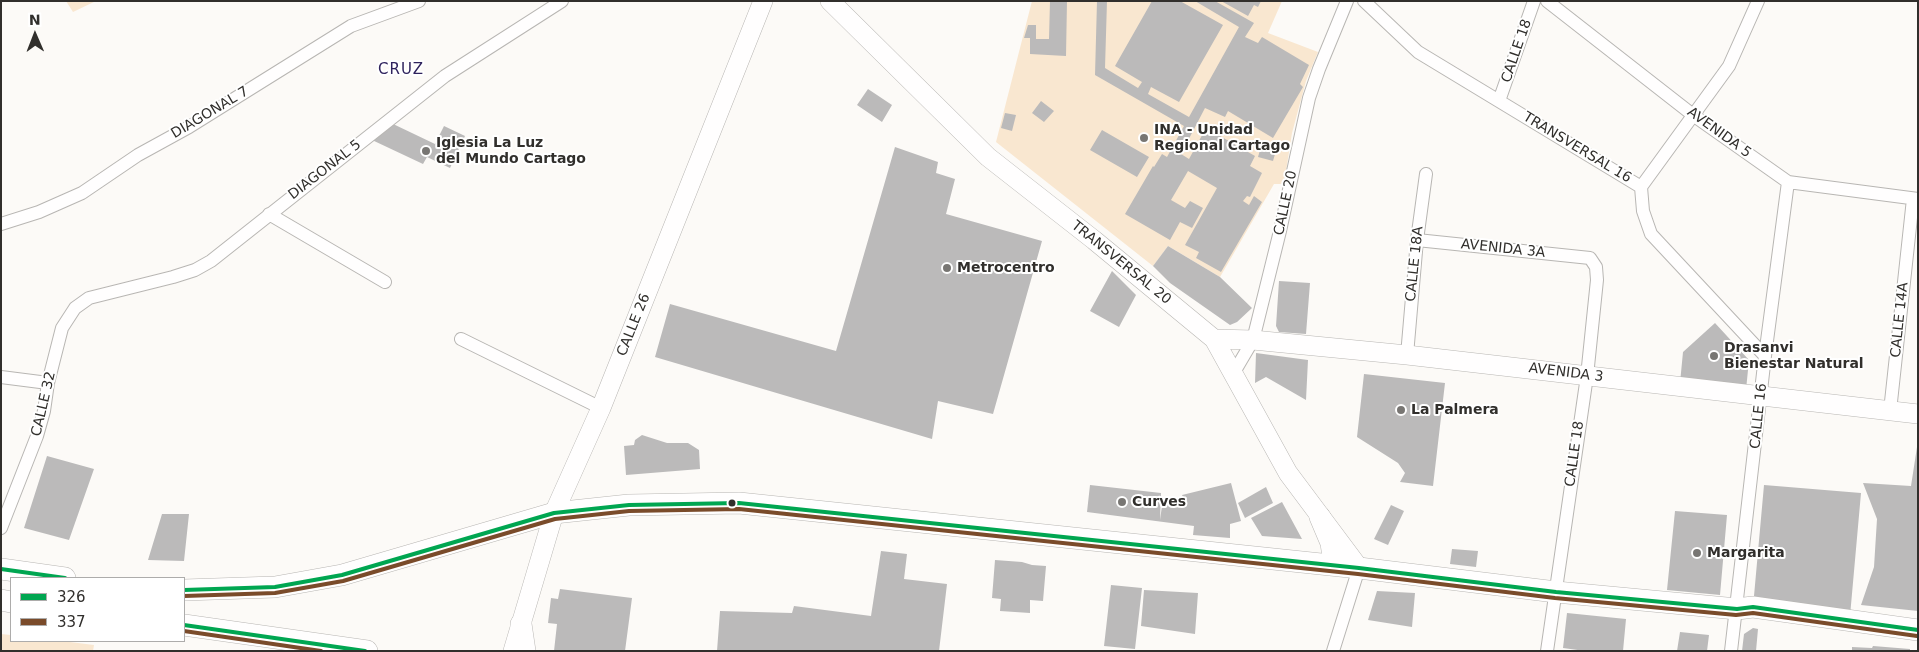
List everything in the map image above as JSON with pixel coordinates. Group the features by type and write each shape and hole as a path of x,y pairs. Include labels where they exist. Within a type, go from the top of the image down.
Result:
{"main road":[{"path":"185,590 276,587 342,575 554,513 629,505 739,503 1359,568 1556,592 1737,609 1753,607 1918,630"},
{"path":"1320,517 1331,543 1332,566"},
{"path":"1,569 58,577"},
{"path":"521,624 525,651"},
{"path":"185,626 367,651"}],"street":[{"name":"DIAGONAL 7","path":"1,224 39,212 82,193 138,155 189,127 350,26 419,1"},
{"name":"DIAGONAL 5","path":"75,308 89,298 195,270 211,261 445,76 562,1"},
{"name":"CALLE 26","path":"513,651 554,513 601,408 763,1"},
{"name":"TRANSVERSAL 20","path":"830,1 988,157 1094,240 1214,340 1288,473 1359,568"},
{"name":"CALLE 20","path":"1233,374 1253,340 1280,231 1309,98 1347,1"},
{"name":"TRANSVERSAL 16","path":"1364,1 1418,52 1641,187 1643,211 1651,234 1765,356"},
{"name":"CALLE 18","path":"1499,101 1534,1"},
{"name":"AVENIDA 5","path":"1547,1 1692,115 1788,182 1916,199"},
{"path":"1641,187 1729,66 1758,1"},
{"name":"CALLE 18A","path":"1407,355 1417,240 1426,174"},
{"name":"CALLE 16","path":"1731,651 1765,356 1788,182"},
{"name":"CALLE 14A","path":"1890,411 1916,199"},
{"path":"269,214 385,282"},
{"name":"AVENIDA 3A","path":"1417,240 1590,258"},
{"name":"CALLE 18","path":"1547,651 1586,376 1597,280 1596,267 1590,258"},
{"name":"CALLE 32","path":"1,528 37,436 62,328 75,308"},
{"path":"462,339 601,408"},
{"name":"AVENIDA 3","path":"1214,340 1253,340 1407,355 1918,414"},
{"path":"1,377 48,384"},
{"path":"1333,651 1359,568"}],"shaded area":[{"path":"66,1 96,1 73,12"},
{"name":"INA - Unidad Regional Cartago","path":"1032,1 1282,1 1268,33 1318,52 1306,81 1292,133 1284,184 1274,184 1220,277 1168,246 1153,266 996,142"},
{"path":"1,634 10,635 10,642 70,642 94,645 93,651 1,651"}],"building":[{"path":"1050,1 1067,1 1066,56 1030,54 1030,38 1024,38 1028,25 1036,25 1036,39 1049,39"},
{"path":"1097,1 1107,1 1105,68 1138,88 1142,82 1115,66 1152,1 1180,1 1223,25 1179,102 1151,87 1148,94 1189,117 1239,27 1195,1 1215,1 1254,23 1245,37 1258,43 1262,37 1309,65 1300,84 1303,87 1273,138 1228,111 1225,117 1205,108 1181,154 1189,159 1206,128 1255,156 1250,166 1262,173 1250,197 1247,196 1243,201 1249,205 1254,196 1262,202 1221,272 1196,258 1199,252 1185,245 1217,188 1188,171 1171,200 1185,208 1190,201 1203,208 1192,228 1180,222 1170,240 1125,214 1153,166 1162,154 1167,157 1184,126 1095,75"},
{"path":"1221,1 1261,1 1258,7 1254,5 1248,16"},
{"path":"868,89 892,105 882,122 857,105"},
{"path":"1041,101 1054,111 1044,122 1032,113"},
{"path":"1005,113 1016,115 1012,131 1001,128"},
{"name":"Iglesia La Luz del Mundo Cartago","path":"391,123 435,144 444,126 465,136 450,168 427,157 423,164 372,140"},
{"path":"1102,130 1149,157 1137,177 1090,150"},
{"path":"1263,140 1278,144 1273,161 1258,157"},
{"name":"Metrocentro","path":"895,147 938,162 936,173 955,179 946,214 1042,241 993,414 938,401 932,439 655,357 670,304 836,351"},
{"path":"1168,246 1220,277 1252,308 1237,322 1230,325 1170,283 1153,266"},
{"path":"1112,271 1136,295 1119,327 1090,311"},
{"path":"1279,281 1310,283 1306,334 1279,332 1276,326"},
{"name":"Drasanvi Bienestar Natural","path":"1715,323 1749,360 1746,390 1680,383 1683,352"},
{"path":"1256,353 1308,360 1306,400 1266,377 1255,383"},
{"name":"La Palmera","path":"1364,374 1445,383 1433,486 1400,482 1405,473 1398,463 1357,437"},
{"path":"642,435 667,443 688,443 699,450 700,469 626,475 624,446 634,445 635,440"},
{"path":"1917,447 1918,611 1861,605 1874,567 1877,519 1863,483 1911,486"},
{"path":"47,456 94,469 69,540 24,528"},
{"path":"1231,483 1241,521 1230,524 1230,538 1193,535 1194,526 1087,512 1090,485 1161,493 1160,520 1163,499 1184,499 1182,495"},
{"path":"1764,485 1861,493 1850,616 1753,607"},
{"path":"1266,487 1273,503 1245,518 1238,503"},
{"path":"1282,502 1302,539 1262,536 1251,518"},
{"path":"1391,505 1404,511 1388,545 1374,539"},
{"name":"Margarita","path":"1675,511 1727,515 1720,595 1667,590"},
{"path":"162,514 189,514 184,561 148,560"},
{"path":"1452,549 1478,551 1476,567 1450,564"},
{"path":"881,551 907,554 904,579 947,584 939,651 717,651 720,611 792,613 794,606 871,616"},
{"path":"995,560 1046,566 1043,601 1030,600 1030,613 1000,611 1001,599 992,598"},
{"path":"1111,585 1142,588 1135,649 1104,646"},
{"path":"560,589 632,598 625,651 554,651 557,624 548,623 551,598 558,599"},
{"path":"1144,590 1198,593 1195,634 1141,626"},
{"path":"1377,591 1415,593 1412,627 1368,620"},
{"path":"1567,613 1626,619 1623,651 1585,651 1563,648"},
{"path":"1753,628 1758,629 1756,651 1742,651 1744,634"},
{"path":"1680,632 1709,635 1707,651 1677,651"},
{"path":"1873,646 1910,649 1910,651 1852,651 1852,647 1872,648"}],"transit line":[{"name":"326","path":"185,590 275,587 342,575 554,513 629,505 739,503 1359,568 1556,592 1737,609 1753,607 1918,630"},
{"name":"337","path":"185,596 275,593 343,581 555,519 629,511 739,509 1358,574 1555,598 1736,615 1753,613 1917,636"},
{"name":"326","path":"1,569 58,577"},
{"name":"326","path":"185,625 365,651"},
{"name":"337","path":"185,631 321,651"}],"place":[{"name":"INA - Unidad Regional Cartago","path":"1144,138"},
{"name":"Iglesia La Luz del Mundo Cartago","path":"426,151"},
{"name":"Metrocentro","path":"947,268"},
{"name":"Drasanvi Bienestar Natural","path":"1714,356"},
{"name":"La Palmera","path":"1401,410"},
{"name":"Curves","path":"1122,502"},
{"name":"Margarita","path":"1697,553"}],"district":[{"name":"CRUZ","path":"401,70"}]}
